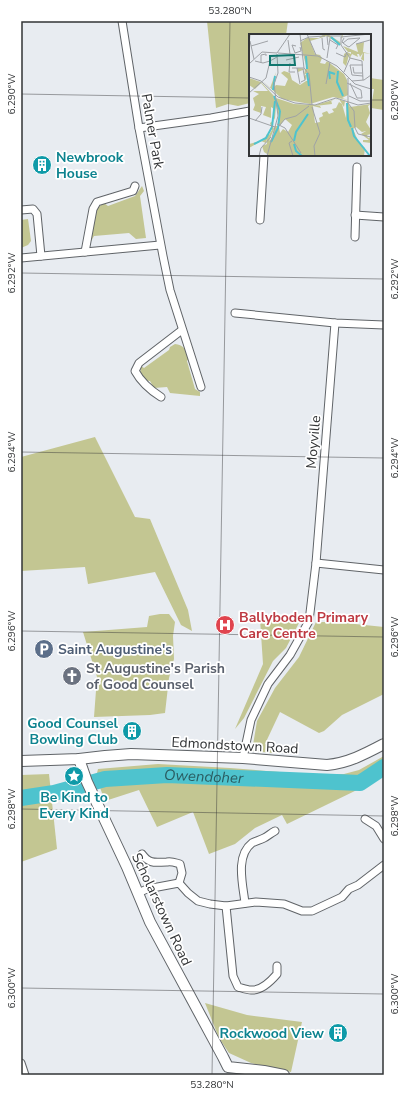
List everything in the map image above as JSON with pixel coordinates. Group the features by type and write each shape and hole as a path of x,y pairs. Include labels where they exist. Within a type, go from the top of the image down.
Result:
{"main road":[{"name":"Edmondstown Road","path":"21,761 79,759 131,754 243,758 327,765 339,764 352,760 384,744"},
{"name":"Scholarstown Road","path":"79,759 88,784 157,936 228,1067 284,1075"}],"street":[{"name":"Palmer Park","path":"122,21 160,245 170,290 201,387"},
{"path":"139,128 249,111"},
{"path":"260,220 264,156"},
{"path":"354,237 357,167"},
{"path":"85,252 92,209 97,202 133,192 135,186"},
{"path":"21,210 33,209 37,214 41,256"},
{"path":"355,216 384,217"},
{"path":"21,258 160,245"},
{"path":"235,313 335,323 384,325"},
{"name":"Moyville","path":"243,758 251,720 268,684 290,655 309,621 316,563 335,323"},
{"path":"161,396 151,391 138,377 136,371 139,363 182,330"},
{"path":"316,563 384,570"},
{"path":"365,819 376,826 384,839"},
{"path":"245,903 242,880 243,856 247,848 253,843 265,838 274,831"},
{"path":"142,854 145,859 152,863 169,861 180,864 182,873 179,883"},
{"path":"179,883 188,894 198,901 226,906 256,902 284,904 302,911 312,912 342,897 348,889 358,885 384,865"},
{"path":"138,893 147,889 179,883"},
{"path":"226,906 233,976 238,987 251,990 259,989 271,981 277,974 277,966"},
{"path":"21,1063 25,1075"}],"green space":[{"path":"207,21 288,21 286,34 249,34 249,103 238,106 228,104 216,108"},
{"path":"371,78 384,80 384,110 371,108 374,89 371,89"},
{"path":"142,186 144,191 140,196 146,238 136,239 129,233 94,236 90,243 97,208 104,203 108,206 135,196"},
{"path":"28,219 31,241 28,245 21,248 21,220"},
{"path":"175,344 184,348 190,357 187,361 195,389 200,392 200,396 170,393 167,387 154,388 150,381 143,380 140,374 141,366 144,368"},
{"path":"95,437 135,517 150,519 188,610 192,631 181,625 155,572 88,584 85,567 21,571 21,457"},
{"path":"169,614 175,622 173,636 174,659 169,678 165,713 94,717 97,677 83,632 147,627 149,616"},
{"path":"260,619 300,621 286,648 273,661 244,718 235,729 263,664"},
{"path":"316,622 336,622 384,627 384,694 342,715 324,731 319,733 280,712 265,744 274,748 273,753 252,751 257,721 275,688 299,657"},
{"path":"384,756 384,773 361,788 287,824 282,815 255,828 235,844 209,854 193,812 157,827 139,790 105,801 96,777 98,769 158,764 318,775 344,774 359,770"},
{"path":"49,774 57,849 21,862 21,775"},
{"path":"205,1003 247,1015 302,1022 291,1072 251,1063 229,1053 219,1038"}],"waterway":[{"name":"Owendoher","path":"21,798 54,793 105,779 167,775 360,783 384,767"}],"place":[{"name":"Newbrook House","path":"42,165"},
{"name":"Ballyboden Primary Care Centre","path":"225,625"},
{"name":"Saint Augustine's","path":"44,649"},
{"name":"St Augustine's Parish of Good Counsel","path":"72,676"},
{"name":"Good Counsel Bowling Club","path":"132,731"},
{"name":"Be Kind to Every Kind","path":"74,776"},
{"name":"Rockwood View","path":"338,1033"}]}
